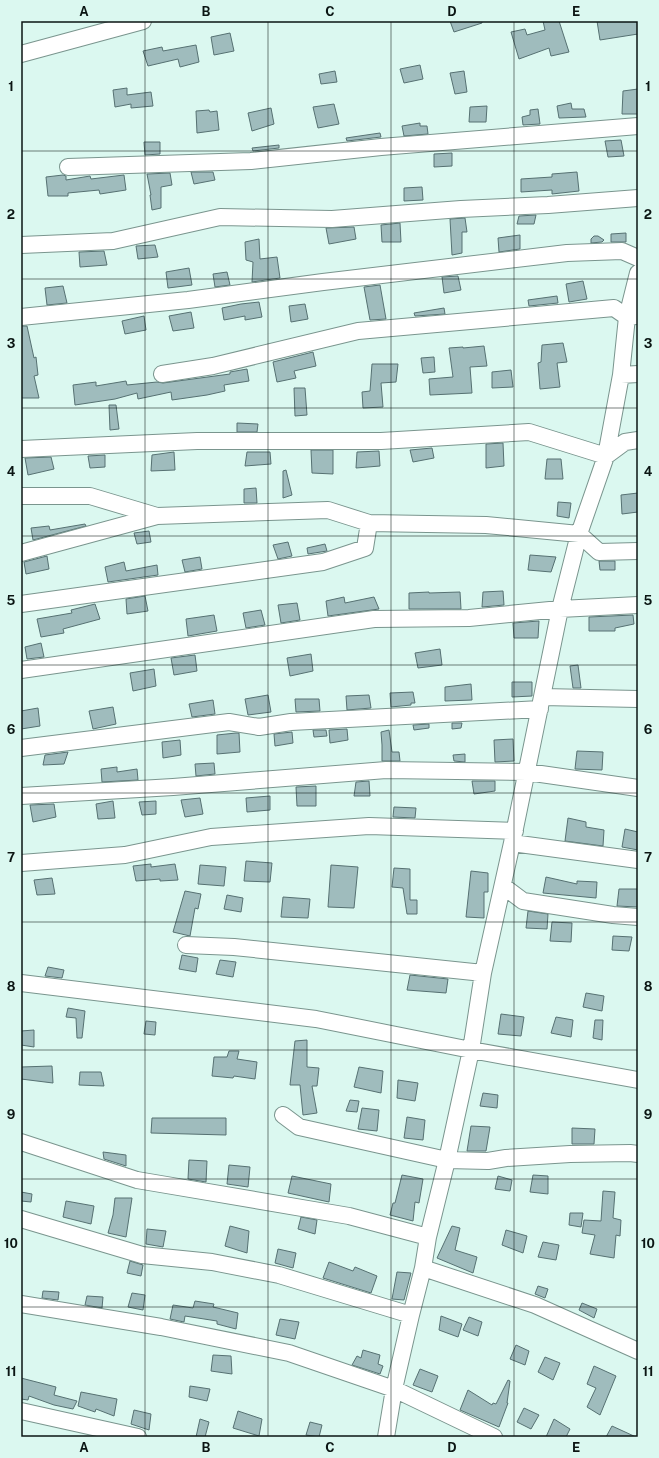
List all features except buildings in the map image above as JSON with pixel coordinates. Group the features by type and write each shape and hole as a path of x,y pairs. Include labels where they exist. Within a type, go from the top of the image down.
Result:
{"street":[{"path":"21,54 143,21"},
{"path":"68,167 251,161 381,147 638,126"},
{"path":"21,245 113,241 220,217 332,219 638,198"},
{"path":"21,317 188,300 567,253 622,251 638,258"},
{"path":"386,1437 394,1389 423,1268 428,1237 447,1160 471,1050 483,973 514,837 560,609 579,534 606,456 633,316 638,273"},
{"path":"162,374 213,366 358,331 614,308 633,316"},
{"path":"621,375 638,374"},
{"path":"21,449 197,441 381,441 529,432 606,456"},
{"path":"606,456 625,442 638,440"},
{"path":"21,496 90,496 157,516"},
{"path":"21,553 157,516 328,510 369,523 486,525 579,534 599,552 638,551"},
{"path":"21,604 323,562 365,548 369,523"},
{"path":"21,670 374,619 469,618 560,609 638,605"},
{"path":"21,748 229,722 259,727 291,722 541,703 638,699"},
{"path":"21,796 173,787 386,770 527,772 638,788"},
{"path":"21,863 125,855 210,837 369,826 514,837 638,860"},
{"path":"503,886 523,901 613,915 638,917"},
{"path":"186,945 234,947 483,973"},
{"path":"21,983 316,1019 471,1050 638,1080"},
{"path":"283,1115 299,1127 447,1160 488,1161 506,1158 570,1154 638,1154"},
{"path":"21,1142 137,1180 349,1216 428,1237"},
{"path":"21,1219 142,1255 212,1262 279,1275 411,1315"},
{"path":"423,1268 535,1305 638,1351"},
{"path":"21,1304 161,1327 288,1353 394,1389 494,1437"},
{"path":"21,1411 138,1437"}]}
